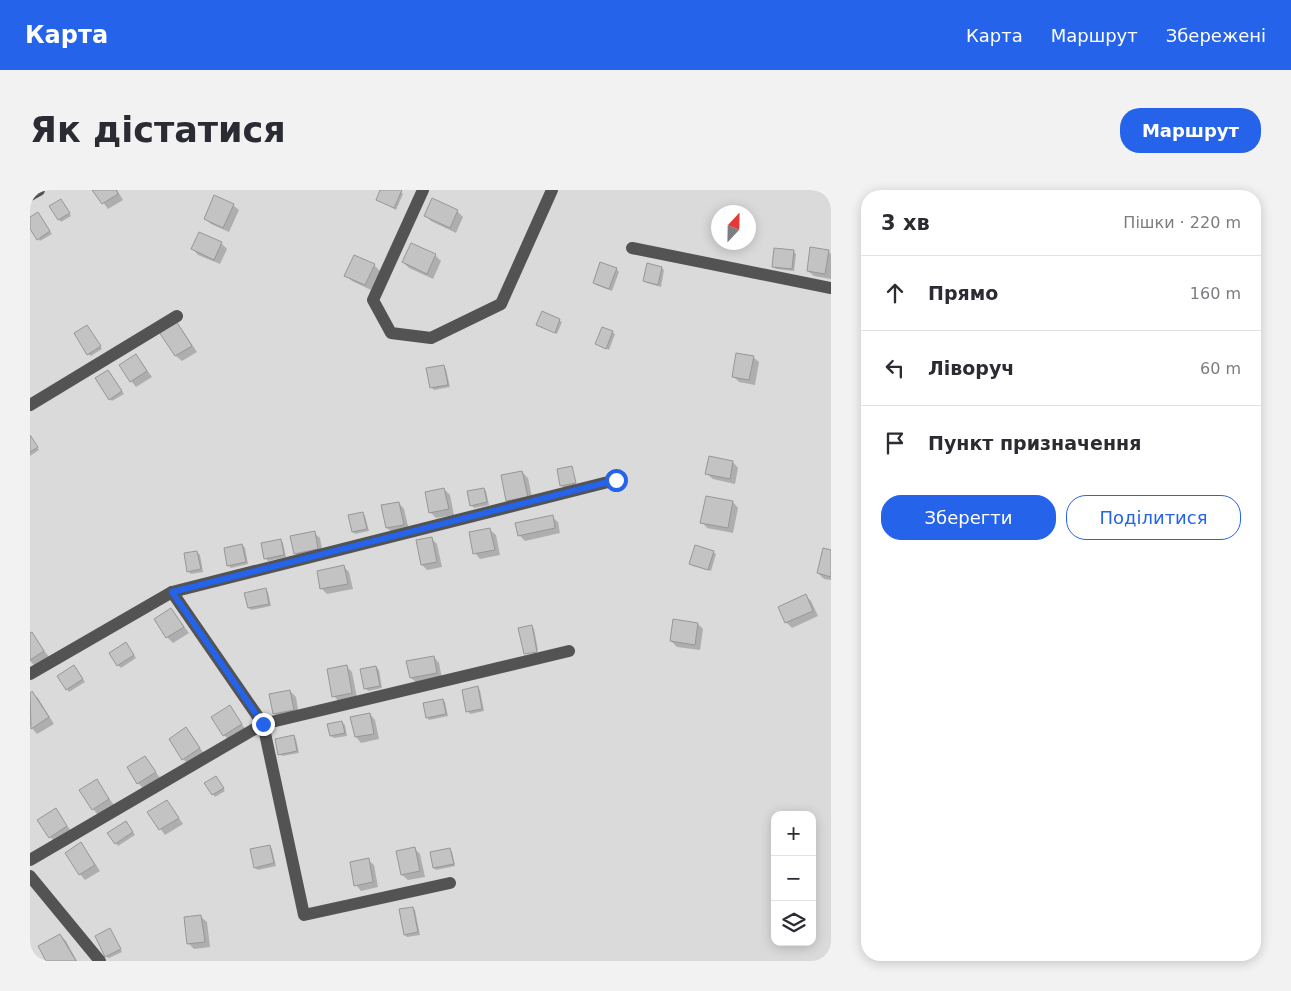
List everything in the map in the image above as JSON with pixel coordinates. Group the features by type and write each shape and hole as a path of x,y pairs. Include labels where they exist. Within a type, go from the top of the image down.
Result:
{"lane":[{"path":"30,195 39,190"},
{"path":"423,190 373,300 392,333 431,338 501,304 552,190"},
{"path":"632,248 831,288"},
{"path":"30,405 177,316"},
{"path":"30,674 172,592 616,480"},
{"path":"172,592 263,724 304,915 450,883"},
{"path":"30,860 263,724 569,651"},
{"path":"30,876 100,961"}],"shaded area":[{"path":"30,190 831,190 831,961 30,961"}],"building":[{"path":"92,190 116,190 118,194 102,204"},
{"path":"380,190 402,190 394,208 376,200"},
{"path":"214,195 234,204 223,228 204,219"},
{"path":"432,198 458,210 450,228 424,216"},
{"path":"61,199 70,213 58,220 49,206"},
{"path":"38,212 50,231 37,240 30,229 30,217"},
{"path":"199,232 222,242 214,260 191,249"},
{"path":"411,243 436,254 427,274 402,262"},
{"path":"810,247 829,250 825,274 807,271"},
{"path":"774,248 794,250 792,269 772,267"},
{"path":"354,255 375,264 365,285 344,276"},
{"path":"600,262 617,268 609,289 593,283"},
{"path":"647,263 662,267 658,285 643,281"},
{"path":"542,311 560,319 555,333 536,325"},
{"path":"176,321 192,346 175,356 159,332"},
{"path":"87,325 101,346 87,355 74,333"},
{"path":"602,327 613,331 606,349 595,344"},
{"path":"736,353 754,356 749,380 732,377"},
{"path":"136,354 147,371 130,382 119,365"},
{"path":"444,365 448,385 430,388 426,368"},
{"path":"108,370 122,391 109,400 95,378"},
{"path":"30,435 38,447 30,452"},
{"path":"709,456 733,461 730,479 705,474"},
{"path":"572,466 576,483 560,486 557,469"},
{"path":"522,471 528,497 506,501 501,475"},
{"path":"444,488 449,509 429,513 425,492"},
{"path":"484,488 487,502 470,506 467,491"},
{"path":"706,496 733,501 728,528 700,523"},
{"path":"399,502 404,525 386,528 381,505"},
{"path":"363,512 367,529 352,532 348,515"},
{"path":"553,515 555,528 518,536 515,523"},
{"path":"490,528 495,550 473,554 469,532"},
{"path":"315,531 318,549 294,554 290,536"},
{"path":"432,537 437,562 421,565 416,540"},
{"path":"281,539 284,555 264,559 261,543"},
{"path":"242,544 246,562 227,566 224,548"},
{"path":"695,545 714,551 708,570 689,564"},
{"path":"823,548 831,550 831,577 817,573"},
{"path":"197,551 201,569 187,572 184,553"},
{"path":"344,565 348,584 320,589 317,571"},
{"path":"266,588 269,604 248,608 244,593"},
{"path":"806,594 813,611 785,623 778,607"},
{"path":"171,608 184,627 166,638 154,619"},
{"path":"673,619 698,623 695,645 670,641"},
{"path":"532,625 537,652 524,654 518,628"},
{"path":"32,632 44,651 30,660 30,633"},
{"path":"126,642 134,655 117,666 109,653"},
{"path":"434,656 437,673 410,678 406,661"},
{"path":"74,665 83,679 66,690 57,676"},
{"path":"347,665 352,693 332,697 327,669"},
{"path":"376,666 380,686 364,689 360,669"},
{"path":"478,686 482,709 466,712 462,690"},
{"path":"290,690 294,710 273,714 269,694"},
{"path":"32,691 49,717 31,729 30,693"},
{"path":"443,699 446,714 426,718 423,703"},
{"path":"230,705 242,724 223,736 211,717"},
{"path":"370,713 374,734 355,737 350,717"},
{"path":"342,721 345,733 330,736 327,724"},
{"path":"186,727 200,748 182,760 169,739"},
{"path":"294,735 297,751 278,755 275,739"},
{"path":"145,756 156,772 137,784 127,767"},
{"path":"216,776 224,788 212,795 204,783"},
{"path":"97,779 109,799 92,810 79,790"},
{"path":"167,800 179,818 159,830 147,812"},
{"path":"56,808 67,826 49,838 37,820"},
{"path":"126,821 133,832 115,844 107,833"},
{"path":"81,842 95,865 79,875 65,853"},
{"path":"270,845 274,863 254,868 250,849"},
{"path":"415,847 420,871 401,875 396,851"},
{"path":"450,848 454,864 433,868 430,852"},
{"path":"369,858 373,882 354,886 350,862"},
{"path":"413,907 418,932 404,935 399,909"},
{"path":"201,915 205,942 187,944 184,917"},
{"path":"110,928 121,949 105,957 95,936"},
{"path":"60,934 76,961 46,961 38,946"}],"route":[{"path":"263,724 172,592 616,480"}]}
